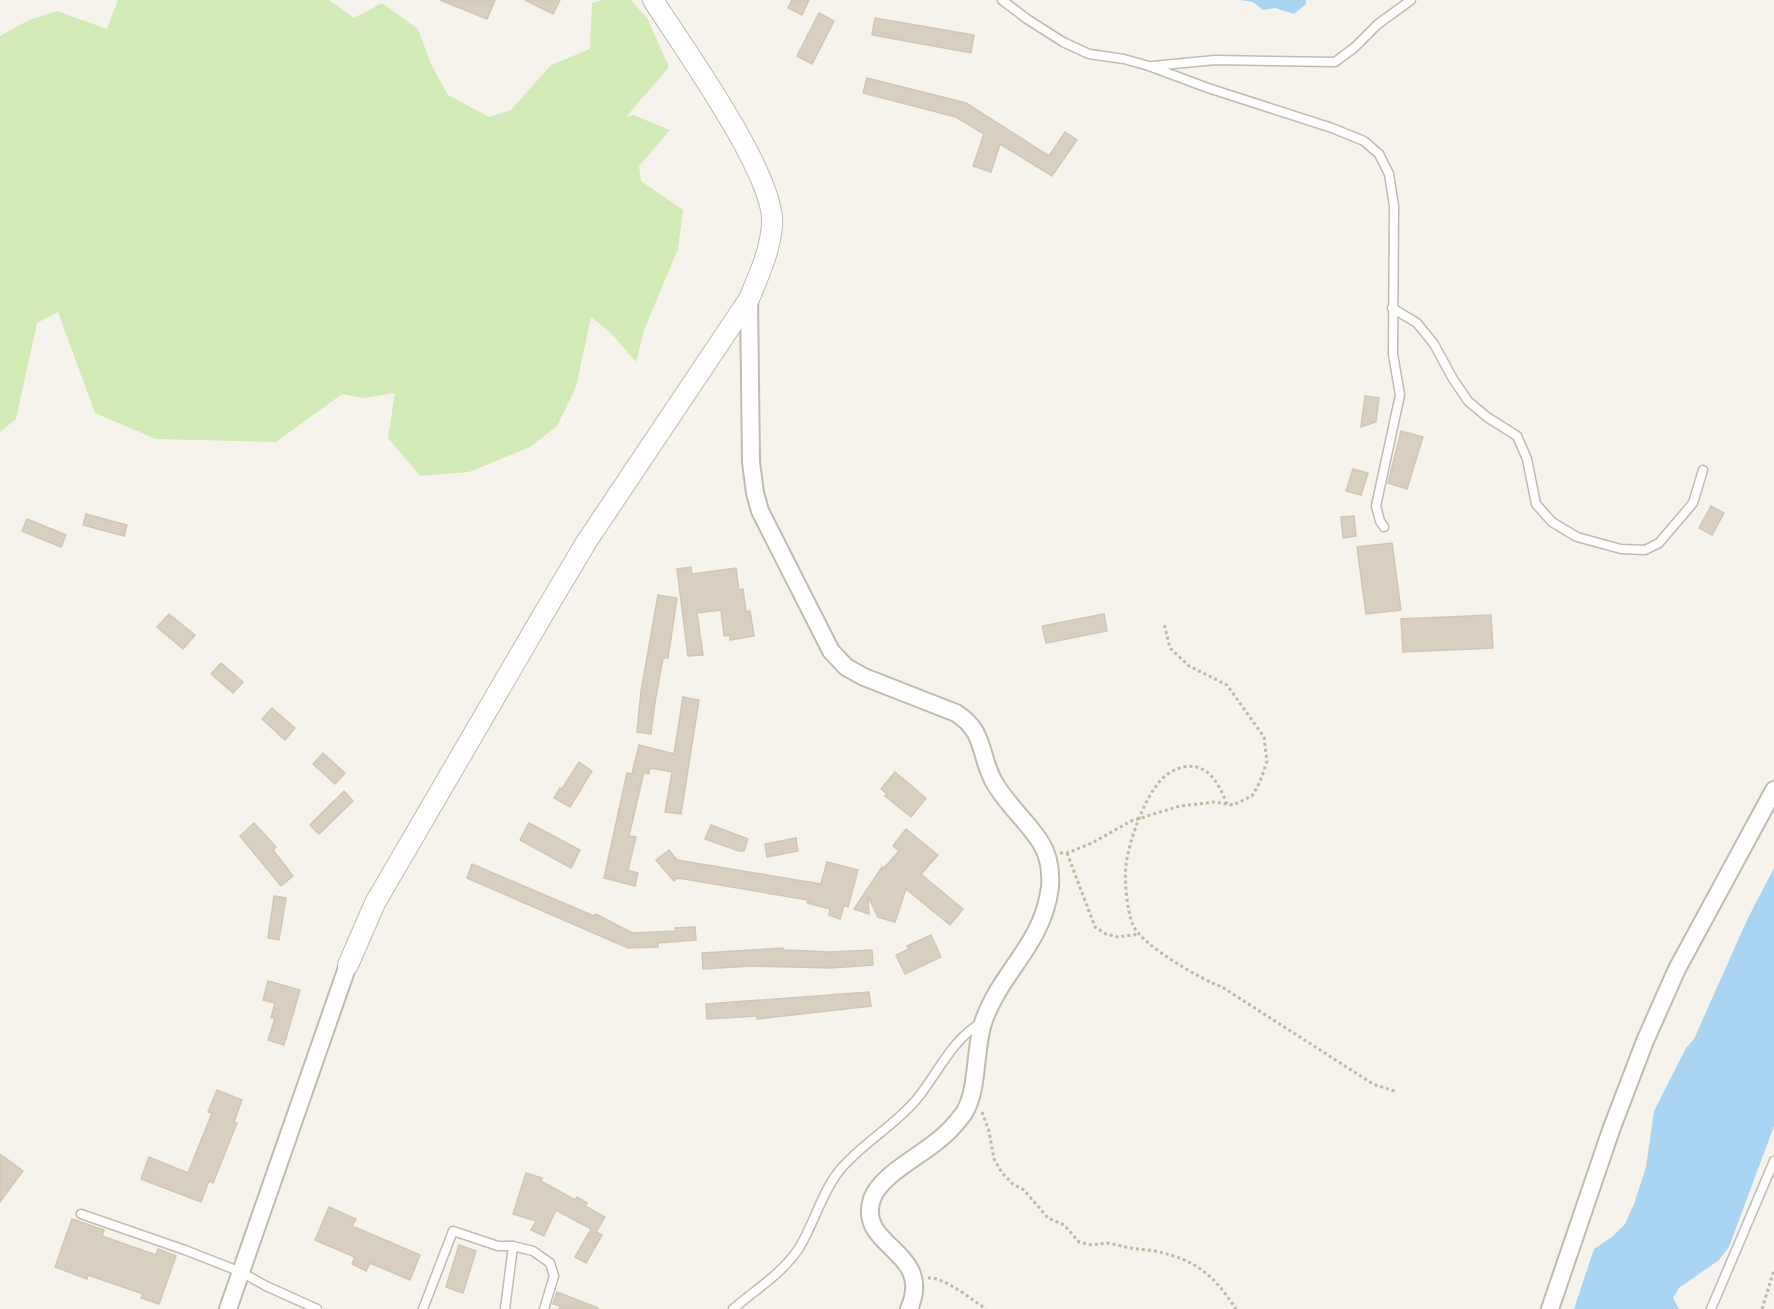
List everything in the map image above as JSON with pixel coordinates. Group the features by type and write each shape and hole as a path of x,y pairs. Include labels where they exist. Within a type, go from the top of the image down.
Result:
{"street":[{"path":"228,1309 348,965 375,903 587,541 749,299 766,257 773,223 769,199 745,146 653,0"},
{"path":"749,299 751,462 755,493 765,521 831,651 846,667 864,677 956,713 967,720 977,732 994,782 1041,843 1046,854 1051,879 1048,903 1042,921 1031,942 999,988 983,1021 966,1110 950,1130 873,1195 870,1219 876,1231 902,1257 915,1278 915,1296 909,1309"},
{"path":"1550,1309 1611,1130 1645,1041 1677,969 1774,790"}],"lane":[{"path":"1002,0 1063,42 1089,54 1124,59 1149,66 1208,88 1332,128 1364,141 1379,154 1389,174 1394,206 1393,354 1400,394 1376,506 1384,527"},
{"path":"1149,66 1215,60 1335,62 1355,47 1378,24 1411,0"},
{"path":"1392,308 1417,323 1434,344 1468,401 1516,436 1527,459 1536,504 1552,522 1577,537 1620,549 1645,550 1659,543 1693,503 1703,470"},
{"path":"733,1309 771,1280 788,1263 807,1235 838,1173 854,1154 917,1100 969,1029 983,1021"},
{"path":"1711,1309 1774,1161"},
{"path":"81,1214 241,1272 317,1309"},
{"path":"423,1309 453,1231 498,1246 513,1246 533,1251 550,1263 555,1276 544,1309"},
{"path":"505,1309 513,1246"}],"path":[{"path":"1046,854 1067,853 1138,819 1180,806 1215,802 1233,805 1252,796 1267,761 1264,737 1227,685 1189,666 1170,648 1164,622"},
{"path":"1227,804 1219,785 1207,770 1191,766 1176,769 1160,780 1138,819 1126,866 1133,925 1140,934 1168,957 1207,982 1222,987 1373,1084 1397,1092"},
{"path":"1067,853 1095,927 1106,934 1118,937 1140,934"},
{"path":"969,1097 985,1115 994,1159 1002,1173 1013,1184 1024,1190 1048,1218 1064,1225 1079,1242 1092,1245 1107,1243 1188,1260 1199,1266 1224,1290 1236,1309"},
{"path":"1762,1309 1774,1270"},
{"path":"915,1278 934,1277 986,1309"}],"green space":[{"path":"118,0 329,0 354,18 382,3 418,29 431,64 448,95 489,117 511,110 551,65 590,49 592,3 601,0 631,0 647,18 669,67 626,117 633,115 670,130 639,166 641,181 683,210 678,249 644,330 636,362 611,333 591,317 576,387 557,426 530,447 469,472 420,476 388,438 395,393 363,398 342,394 276,442 156,439 95,413 58,312 37,323 16,419 0,432 0,36 29,20 57,11 107,29"}],"water":[{"path":"1240,0 1306,0 1306,4 1294,14 1275,8 1263,10 1253,2"},
{"path":"1774,868 1774,1126 1729,1247 1719,1260 1679,1288 1673,1298 1679,1309 1574,1309 1594,1249 1612,1237 1625,1224 1646,1167 1654,1111 1686,1048 1694,1039 1748,918"}],"building":[{"path":"440,0 495,0 487,19"},
{"path":"525,0 560,0 553,14"},
{"path":"792,0 809,0 802,15 788,8"},
{"path":"819,13 834,21 812,64 797,56"},
{"path":"875,18 974,35 971,53 872,35"},
{"path":"867,78 966,103 1049,156 1065,132 1077,140 1052,176 1000,144 991,172 973,166 984,134 956,117 863,93"},
{"path":"1365,396 1379,398 1376,422 1361,427"},
{"path":"1401,431 1423,437 1407,489 1388,483"},
{"path":"1353,469 1368,473 1361,495 1346,491"},
{"path":"1711,506 1724,513 1712,535 1699,528"},
{"path":"86,514 127,525 124,536 83,525"},
{"path":"1354,516 1356,536 1343,538 1341,517"},
{"path":"27,519 66,535 61,547 22,531"},
{"path":"1392,543 1401,610 1366,614 1357,547"},
{"path":"691,567 692,574 736,568 739,590 743,589 746,612 750,611 754,636 730,640 730,635 724,636 721,610 697,613 703,655 688,656 677,569"},
{"path":"658,595 677,598 668,658 663,658 651,734 637,732 641,691"},
{"path":"169,614 195,635 183,649 157,627"},
{"path":"1104,614 1107,631 1046,643 1042,626"},
{"path":"1491,615 1493,648 1403,652 1401,619"},
{"path":"221,663 243,682 233,693 211,674"},
{"path":"683,697 699,700 681,814 665,812 672,772 650,768 649,774 644,772 629,836 636,837 628,870 638,873 635,886 604,878 627,773 632,774 639,745 674,754"},
{"path":"272,708 295,728 285,740 262,719"},
{"path":"323,753 345,773 335,784 313,764"},
{"path":"579,762 592,771 570,807 554,798"},
{"path":"895,772 926,798 911,817 885,796 887,794 881,789"},
{"path":"344,791 353,801 319,834 310,825"},
{"path":"254,823 276,847 273,850 293,876 281,886 240,836"},
{"path":"529,823 580,850 571,868 520,840"},
{"path":"711,825 748,839 744,851 705,839"},
{"path":"906,829 938,855 921,874 963,909 950,925 906,889 895,922 878,917 868,896 869,914 854,909 882,867 884,868 899,851 893,846"},
{"path":"796,838 798,851 767,857 765,844"},
{"path":"669,850 677,860 821,884 827,862 858,870 848,907 844,905 840,919 829,915 830,909 807,903 808,900 678,878 674,881 656,860"},
{"path":"472,864 594,916 596,914 632,933 676,931 675,928 695,927 696,940 658,943 658,947 628,948 467,878"},
{"path":"274,896 286,898 279,940 268,938"},
{"path":"931,935 941,957 905,974 896,955 909,949 907,946"},
{"path":"783,948 784,950 831,952 872,950 873,965 830,968 751,966 703,969 702,953"},
{"path":"268,981 300,990 284,1045 268,1040 275,1018 271,1018 275,1003 263,1000"},
{"path":"869,992 871,1006 757,1019 757,1016 707,1019 706,1004"},
{"path":"217,1090 242,1100 234,1122 237,1123 213,1183 209,1181 201,1202 141,1179 149,1157 188,1173 212,1113 208,1112"},
{"path":"0,1154 23,1171 0,1202"},
{"path":"526,1173 542,1178 541,1181 575,1200 577,1197 587,1203 585,1206 605,1217 596,1232 602,1235 586,1263 575,1257 591,1229 556,1210 544,1236 531,1230 536,1221 513,1214"},
{"path":"329,1207 356,1219 352,1226 420,1255 410,1280 370,1263 366,1271 352,1264 355,1257 315,1240"},
{"path":"72,1219 104,1230 102,1236 156,1255 158,1249 176,1256 159,1304 141,1298 143,1294 88,1275 87,1279 55,1267"},
{"path":"459,1245 476,1251 463,1293 446,1287"},
{"path":"557,1292 598,1309 559,1309 560,1306 553,1304"}]}
